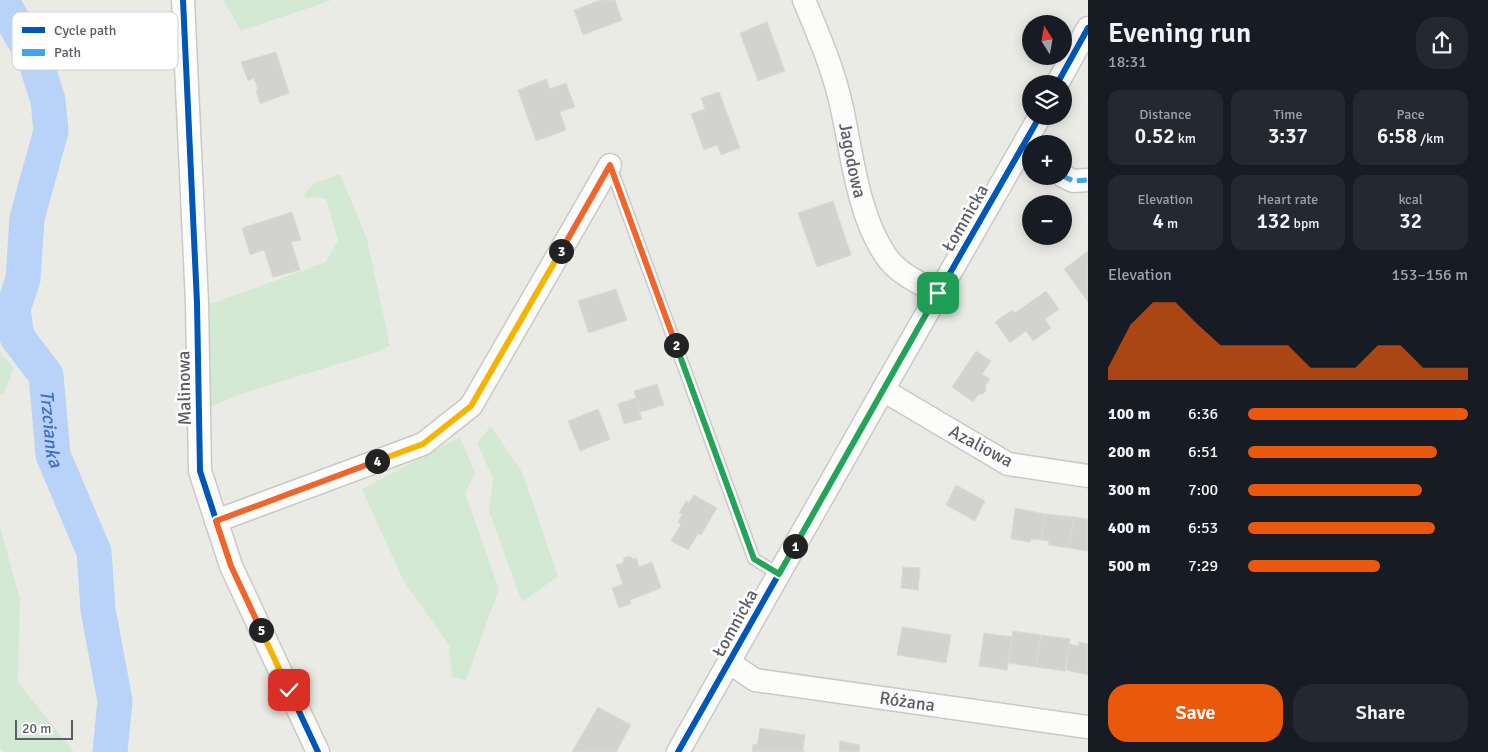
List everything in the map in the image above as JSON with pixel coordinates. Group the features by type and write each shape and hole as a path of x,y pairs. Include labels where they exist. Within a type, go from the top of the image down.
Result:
{"street":[{"name":"Malinowa","path":"183,0 197,303 200,471 231,566 318,752"},
{"name":"Jagodowa","path":"804,0 821,39 841,103 854,173 871,228 886,257 909,278 938,293"},
{"path":"1062,75 1088,28"},
{"name":"Łomnicka","path":"678,752 938,293 1022,161"},
{"path":"216,521 423,444 471,406 610,165"},
{"path":"1072,180 1088,180"},
{"name":"Azaliowa","path":"882,390 1008,464 1088,476"},
{"name":"Różana","path":"730,663 755,680 1088,727"}],"lane":[{"path":"610,165 754,559 779,574"}],"green space":[{"path":"223,0 332,0 241,31"},
{"path":"340,174 367,239 390,346 371,354 247,392 210,407 208,305 326,262 338,240 326,198 302,197 314,183"},
{"path":"0,352 14,368 3,395 0,393"},
{"path":"491,426 522,472 558,576 522,602 489,511 493,479 477,443"},
{"path":"460,437 475,473 465,493 499,589 466,680 452,677 449,645 403,580 362,489"},
{"path":"0,527 20,599 18,682 74,752 4,752 0,749"}],"building":[{"path":"600,0 615,0 622,20 583,35 574,10"},
{"path":"767,22 785,71 758,81 740,33"},
{"path":"276,52 289,93 260,104 254,78 248,81 241,62"},
{"path":"546,79 550,89 566,83 575,107 560,112 566,130 536,141 518,90"},
{"path":"719,92 740,148 721,155 717,145 704,150 691,114 705,109 701,98"},
{"path":"833,201 851,255 817,267 798,213"},
{"path":"292,212 301,240 291,242 300,270 273,277 264,250 250,255 242,228"},
{"path":"1088,251 1088,302 1064,269"},
{"path":"616,289 627,320 589,333 578,301"},
{"path":"1046,291 1059,309 1045,319 1051,328 1033,341 1026,331 1010,343 995,322 1012,310 1015,313"},
{"path":"976,351 991,361 982,374 990,379 985,386 986,391 978,395 973,402 952,387"},
{"path":"657,384 664,405 640,412 634,391"},
{"path":"636,398 642,419 624,424 618,404"},
{"path":"598,409 610,439 580,451 568,421"},
{"path":"956,485 985,501 975,521 946,505"},
{"path":"694,495 717,508 701,535 698,534 688,550 671,541 681,524 678,522 682,514 679,513 686,501 689,503"},
{"path":"1015,508 1045,514 1041,540 1031,539 1030,542 1011,539"},
{"path":"1045,514 1074,517 1069,548 1048,545 1049,541 1041,540"},
{"path":"1074,517 1088,519 1088,551 1069,548"},
{"path":"629,556 634,559 636,558 639,567 652,562 661,588 630,600 631,604 619,608 612,588 623,584 616,565 623,563 624,558"},
{"path":"903,567 920,568 918,590 901,588"},
{"path":"902,627 951,635 946,663 897,655"},
{"path":"1013,631 1041,635 1036,667 1008,663"},
{"path":"984,633 1012,637 1007,670 979,666"},
{"path":"1041,635 1070,639 1065,671 1036,667"},
{"path":"1079,642 1088,644 1088,675 1066,670 1069,644 1078,646"},
{"path":"598,707 631,725 616,752 572,752"},
{"path":"760,728 805,735 803,751 806,752 752,752 753,744 757,745"},
{"path":"840,741 860,745 859,752 839,752"}],"waterway":[{"name":"Trzcianka","path":"1,0 12,19"},
{"name":"Trzcianka","path":"38,70 48,100 51,131 27,218 23,279 13,309 17,337 46,375 53,455 94,552 98,610 115,701 110,752"}],"marked path":[{"path":"1072,180 1088,180"}],"cycle path":[{"path":"183,0 197,303 200,471 231,566 318,752"},
{"path":"1062,75 1088,28"},
{"path":"678,752 1035,125"}],"route":[{"path":"289,690 231,566 216,521 423,444 471,406 610,165 754,559 779,574 938,293"}]}
